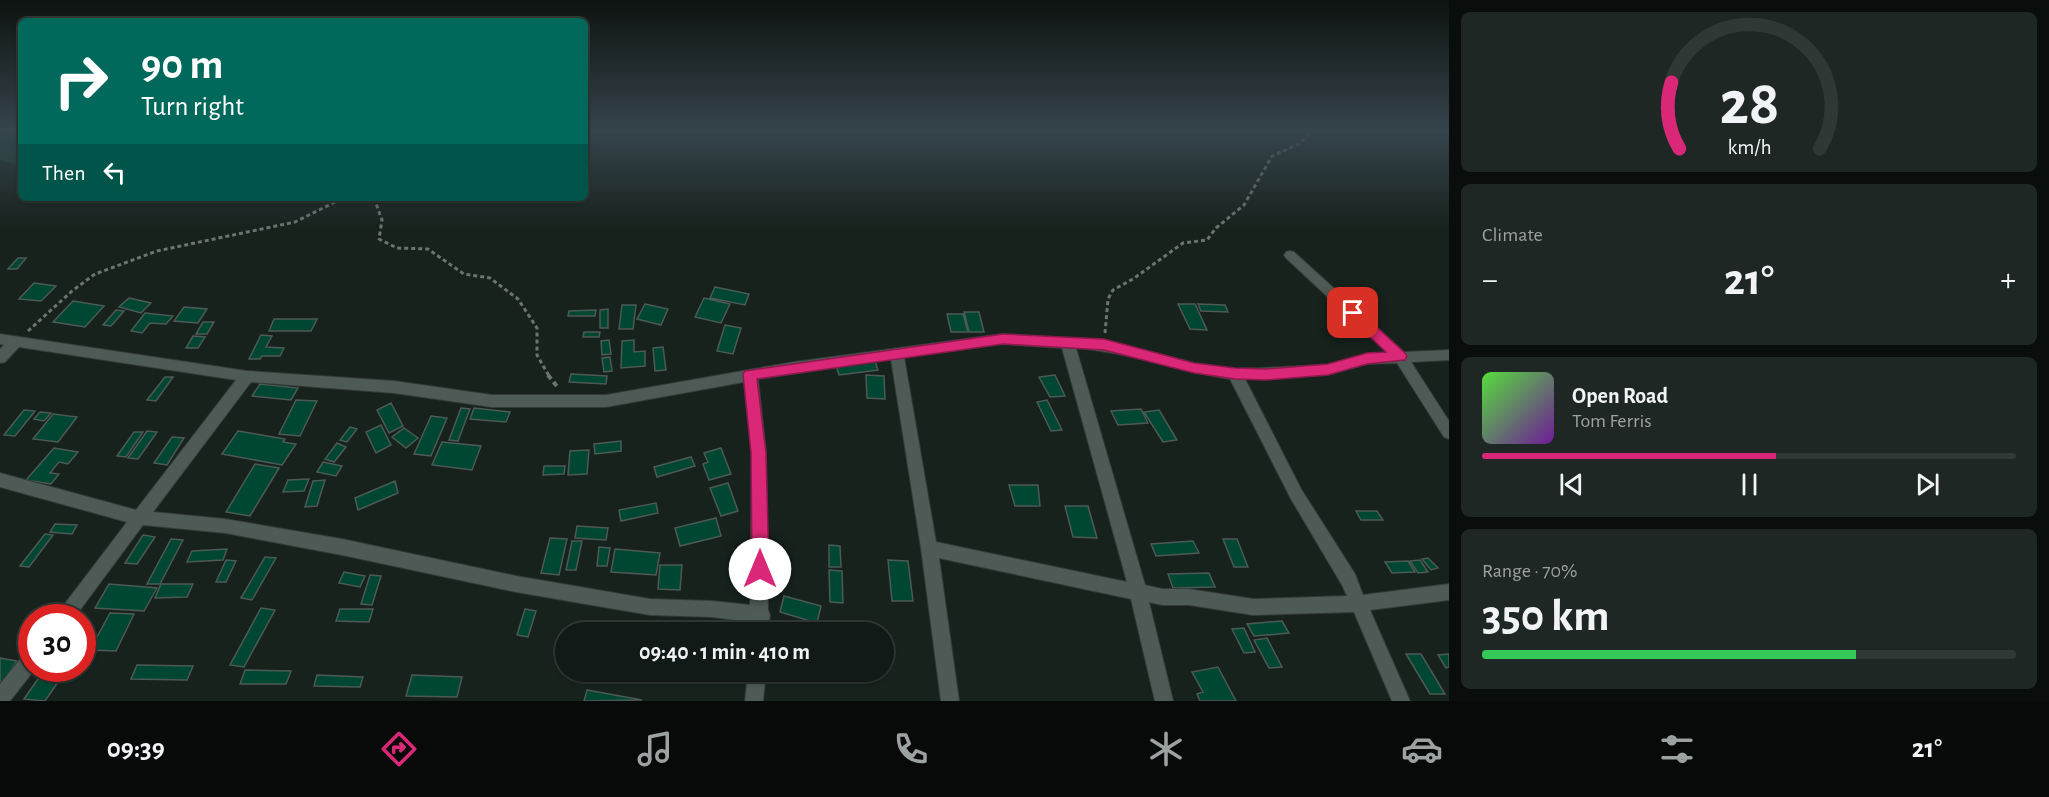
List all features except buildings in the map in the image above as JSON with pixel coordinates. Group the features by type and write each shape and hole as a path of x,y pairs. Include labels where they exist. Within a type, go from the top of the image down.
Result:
{"street":[{"path":"1290,255 1400,356 1449,433"},
{"path":"0,339 248,376 394,387 492,401 570,402 606,401 750,374 1003,339 1104,345 1194,368 1235,374 1266,375 1328,370 1367,359 1449,355"},
{"path":"0,358 15,342"},
{"path":"1067,342 1138,591 1164,701"},
{"path":"897,354 929,548 950,701"},
{"path":"750,374 759,453 760,622"},
{"path":"1235,374 1296,494 1349,580 1401,701"},
{"path":"74,604 248,376"},
{"path":"0,480 140,518 225,526 342,547 516,584 650,607 712,609 754,622"},
{"path":"929,548 1162,597 1190,597 1253,607 1358,604 1449,592"},
{"path":"0,699 18,676"},
{"path":"754,701 755,682"}],"path":[{"path":"1104,345 1108,299 1113,290 1184,243 1207,240 1211,237 1216,228 1244,205 1268,164"},
{"path":"15,342 72,291 95,274 157,251 295,222 337,201"},
{"path":"375,201 382,220 379,239 397,248 428,249 464,274 490,278 518,299 537,328 537,356 547,374 570,402"}],"route":[{"path":"760,569 759,453 750,374 1003,339 1088,342 1194,368 1235,374 1266,375 1328,370 1367,359 1400,356 1353,313"}]}
